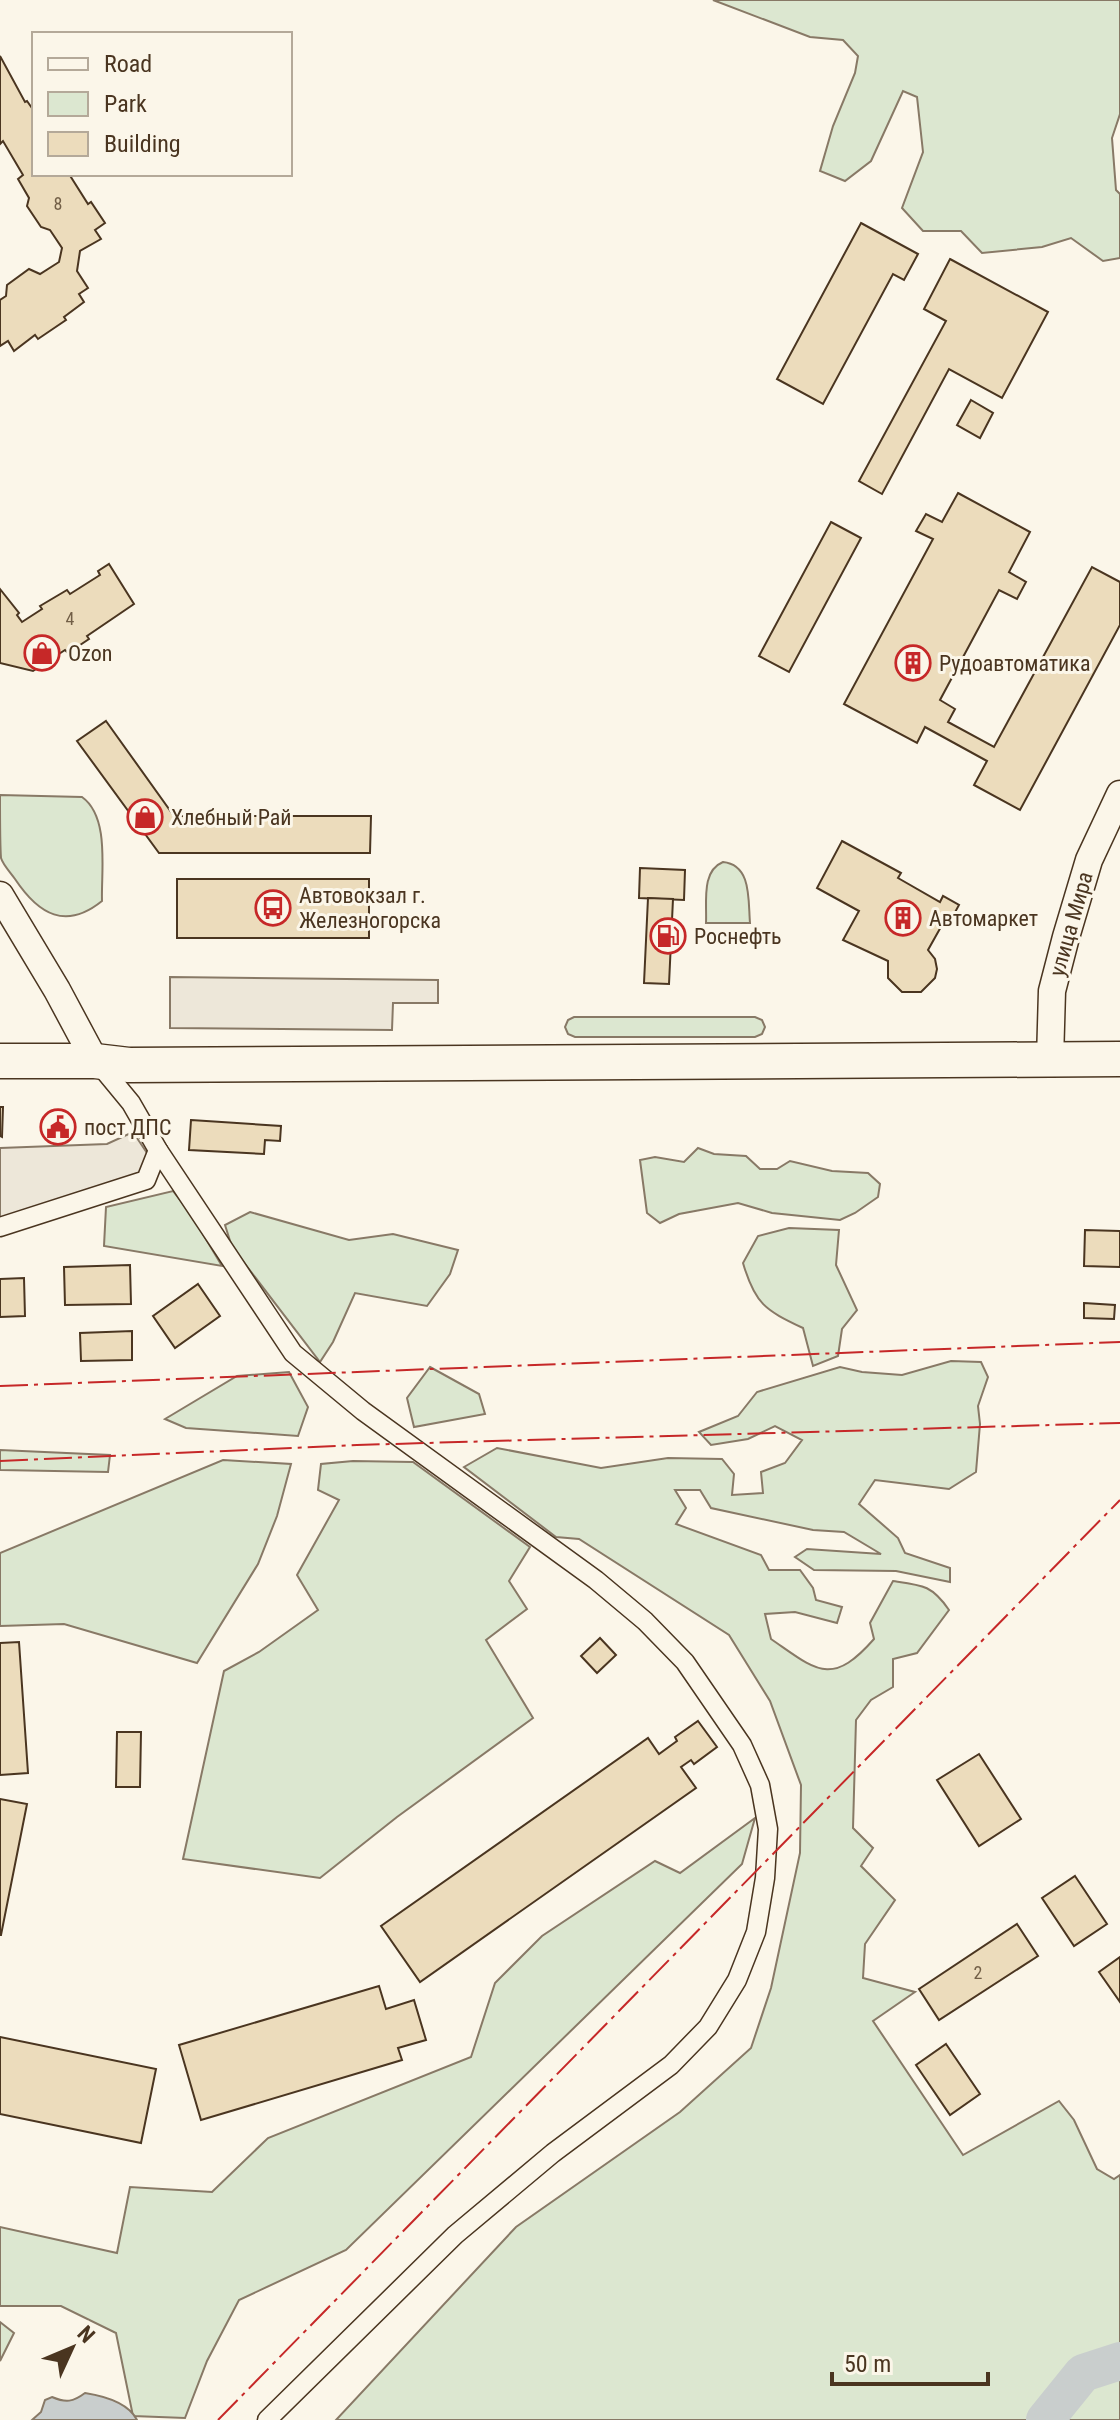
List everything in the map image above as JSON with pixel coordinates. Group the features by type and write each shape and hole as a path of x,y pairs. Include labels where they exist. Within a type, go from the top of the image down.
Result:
{"highway":[{"path":"0,1061 95,1061 129,1065 1120,1059"}],"main road":[{"name":"улица Мира","path":"1050,1060 1052,991 1089,860 1120,794"},
{"path":"0,895 95,1061"}],"street":[{"path":"95,1061 131,1103 158,1150 293,1353 363,1411 596,1580 645,1621 685,1662 742,1745 760,1785 768,1829 765,1878 756,1932 737,1980 708,2027 671,2065 553,2153 455,2235 267,2420"},
{"path":"0,1227 146,1180 158,1150"}],"green space":[{"path":"713,0 1120,0 1120,114 1112,138 1116,190 1120,194 1120,258 1103,261 1071,238 1042,247 982,253 961,231 923,231 902,208 923,152 917,97 903,91 871,161 845,181 820,171 833,126 855,73 858,56 843,40 810,37"},
{"path":"0,795 82,797 91,806 97,817 102,845 102,901 77,915 65,916 54,914 34,902 1,858"},
{"path":"723,862 739,870 744,877 750,923 706,923 708,880 716,866"},
{"path":"574,1017 755,1017 762,1020 765,1027 762,1034 755,1037 575,1037 568,1034 565,1027 568,1020"},
{"path":"698,1148 714,1154 746,1156 760,1169 777,1169 790,1161 832,1171 868,1173 880,1184 878,1197 840,1220 772,1213 738,1203 679,1214 660,1223 647,1213 640,1160 655,1157 684,1162"},
{"path":"173,1191 191,1214 222,1266 104,1246 106,1207"},
{"path":"250,1212 349,1240 393,1234 458,1250 450,1274 427,1306 355,1293 333,1342 320,1362 232,1247 225,1225"},
{"path":"789,1228 839,1230 836,1265 857,1310 842,1329 838,1356 813,1366 803,1328 763,1304 752,1288 743,1263 758,1236"},
{"path":"951,1361 981,1362 988,1377 978,1406 980,1424 976,1472 949,1489 875,1480 859,1504 898,1538 905,1553 950,1568 950,1582 896,1571 814,1570 795,1557 807,1549 881,1554 844,1532 813,1530 711,1508 700,1490 675,1490 686,1508 676,1524 761,1555 769,1570 800,1570 813,1588 816,1600 842,1607 837,1623 795,1612 765,1614 771,1639 812,1666 834,1669 846,1664 874,1639 870,1623 893,1581 926,1588 937,1595 949,1610 917,1653 893,1659 893,1687 871,1700 856,1720 853,1828 873,1848 861,1866 895,1900 865,1944 863,1978 915,1992 873,2021 963,2155 1059,2101 1074,2120 1097,2169 1114,2179 1120,2175 1120,2420 336,2420 516,2227 680,2112 751,2048 771,1988 800,1853 801,1785 770,1701 729,1635 579,1539 556,1537 464,1467 497,1448 601,1468 668,1458 722,1459 734,1474 732,1495 763,1493 761,1472 785,1463 802,1440 775,1426 748,1439 711,1445 699,1432 738,1416 757,1392 840,1367 902,1375"},
{"path":"430,1367 479,1394 485,1414 414,1427 407,1398"},
{"path":"289,1372 308,1407 298,1436 186,1428 165,1419 237,1376"},
{"path":"0,1450 110,1455 108,1472 0,1470"},
{"path":"223,1460 291,1464 277,1516 258,1564 197,1663 64,1624 0,1626 0,1553"},
{"path":"413,1462 530,1547 509,1581 527,1609 486,1640 533,1718 397,1817 320,1878 183,1859 224,1671 259,1652 318,1610 297,1575 339,1500 318,1490 321,1464"},
{"path":"755,1818 742,1864 346,2250 239,2300 207,2361 185,2418 133,2416 116,2333 61,2306 0,2306 0,2227 117,2253 130,2187 212,2192 268,2138 471,2057 495,1983 542,1936 655,1861 680,1873"},
{"path":"0,2322 14,2333 0,2361"}],"shaded area":[{"path":"170,977 438,980 438,1003 393,1003 392,1030 170,1028"},
{"path":"133,1132 153,1162 146,1180 0,1227 0,1148 107,1144"},
{"path":"85,2393 122,2404 137,2420 32,2420 41,2412 45,2400 52,2397 69,2401"}],"building":[{"path":"0,56 25,102 32,108 32,176 70,176 105,223 95,230 101,239 80,251 77,271 88,288 79,294 84,302 64,317 66,320 38,339 35,335 14,351 8,341 0,346 0,300 6,296 7,285 29,269 40,274 59,262 62,248 50,230 41,227 27,206 29,198 18,179 23,175 3,141 0,144"},
{"path":"861,223 918,254 904,280 893,274 823,404 777,379"},
{"path":"950,259 1048,312 1002,398 949,369 882,494 859,481 946,321 924,309"},
{"path":"971,400 993,413 980,438 957,425"},
{"name":"Рудоавтоматика","path":"958,493 1030,532 1009,572 1026,582 1017,599 999,590 940,700 955,709 948,722 994,747 1092,567 1120,582 1120,625 1020,810 974,785 987,761 925,727 917,743 844,704 933,539 916,531 926,514 942,522"},
{"path":"831,522 861,538 789,672 759,656"},
{"path":"109,564 134,604 68,653 65,650 33,671 0,663 0,589 19,613 17,615 22,622 42,609 40,606 67,590 70,594 100,575 98,571"},
{"path":"106,721 174,816 371,816 370,853 159,853 77,741"},
{"name":"Хлебный Рай","path":"144,805 155,823 147,828 135,810"},
{"name":"Автомаркет","path":"842,841 901,873 898,878 940,902 943,896 959,905 947,927 942,925 928,950 935,959 937,969 935,978 921,992 902,992 888,978 888,961 843,940 859,911 817,888"},
{"path":"640,868 685,870 684,900 639,898"},
{"name":"Автовокзал г. Железногорска","path":"177,879 369,879 369,938 177,938"},
{"path":"648,898 673,899 669,984 644,983"},
{"path":"0,1107 3,1107 2,1137 0,1136"},
{"path":"191,1120 281,1126 280,1141 265,1140 264,1154 189,1150"},
{"path":"1085,1230 1120,1231 1120,1267 1084,1266"},
{"path":"130,1265 131,1304 65,1305 64,1267"},
{"path":"24,1278 25,1316 0,1317 0,1279"},
{"path":"198,1284 220,1316 175,1348 153,1316"},
{"path":"1084,1303 1115,1305 1114,1319 1084,1318"},
{"path":"132,1331 132,1360 81,1361 80,1333"},
{"path":"600,1638 616,1655 597,1673 581,1656"},
{"path":"19,1642 28,1773 0,1775 0,1643"},
{"path":"698,1721 717,1747 694,1764 691,1760 681,1767 696,1788 420,1982 381,1926 648,1738 659,1754 677,1741 675,1737"},
{"path":"117,1732 141,1732 140,1787 116,1787"},
{"path":"979,1754 1021,1819 979,1846 937,1780"},
{"path":"0,1799 27,1804 1,1935 0,1935"},
{"path":"1075,1876 1107,1924 1074,1946 1042,1898"},
{"path":"1017,1924 1038,1956 939,2020 919,1989"},
{"path":"1120,1957 1120,2002 1099,1972"},
{"path":"379,1986 386,2009 414,2000 426,2040 398,2048 402,2060 201,2120 179,2045"},
{"path":"0,2037 156,2069 141,2143 0,2114"},
{"path":"946,2044 980,2094 950,2115 916,2065"}],"waterway":[{"path":"1045,2420 1083,2373 1120,2361"}],"power":[{"path":"0,1386 1120,1342"},
{"path":"0,1461 357,1445 1120,1423"},
{"path":"218,2420 1120,1500"}],"place":[{"name":"Ozon","path":"42,653"},
{"name":"Рудоавтоматика","path":"913,663"},
{"name":"Хлебный Рай","path":"145,817"},
{"name":"Автовокзал г. Железногорска","path":"273,908"},
{"name":"Автомаркет","path":"903,918"},
{"name":"Роснефть","path":"668,936"},
{"name":"пост ДПС","path":"58,1127"}]}
